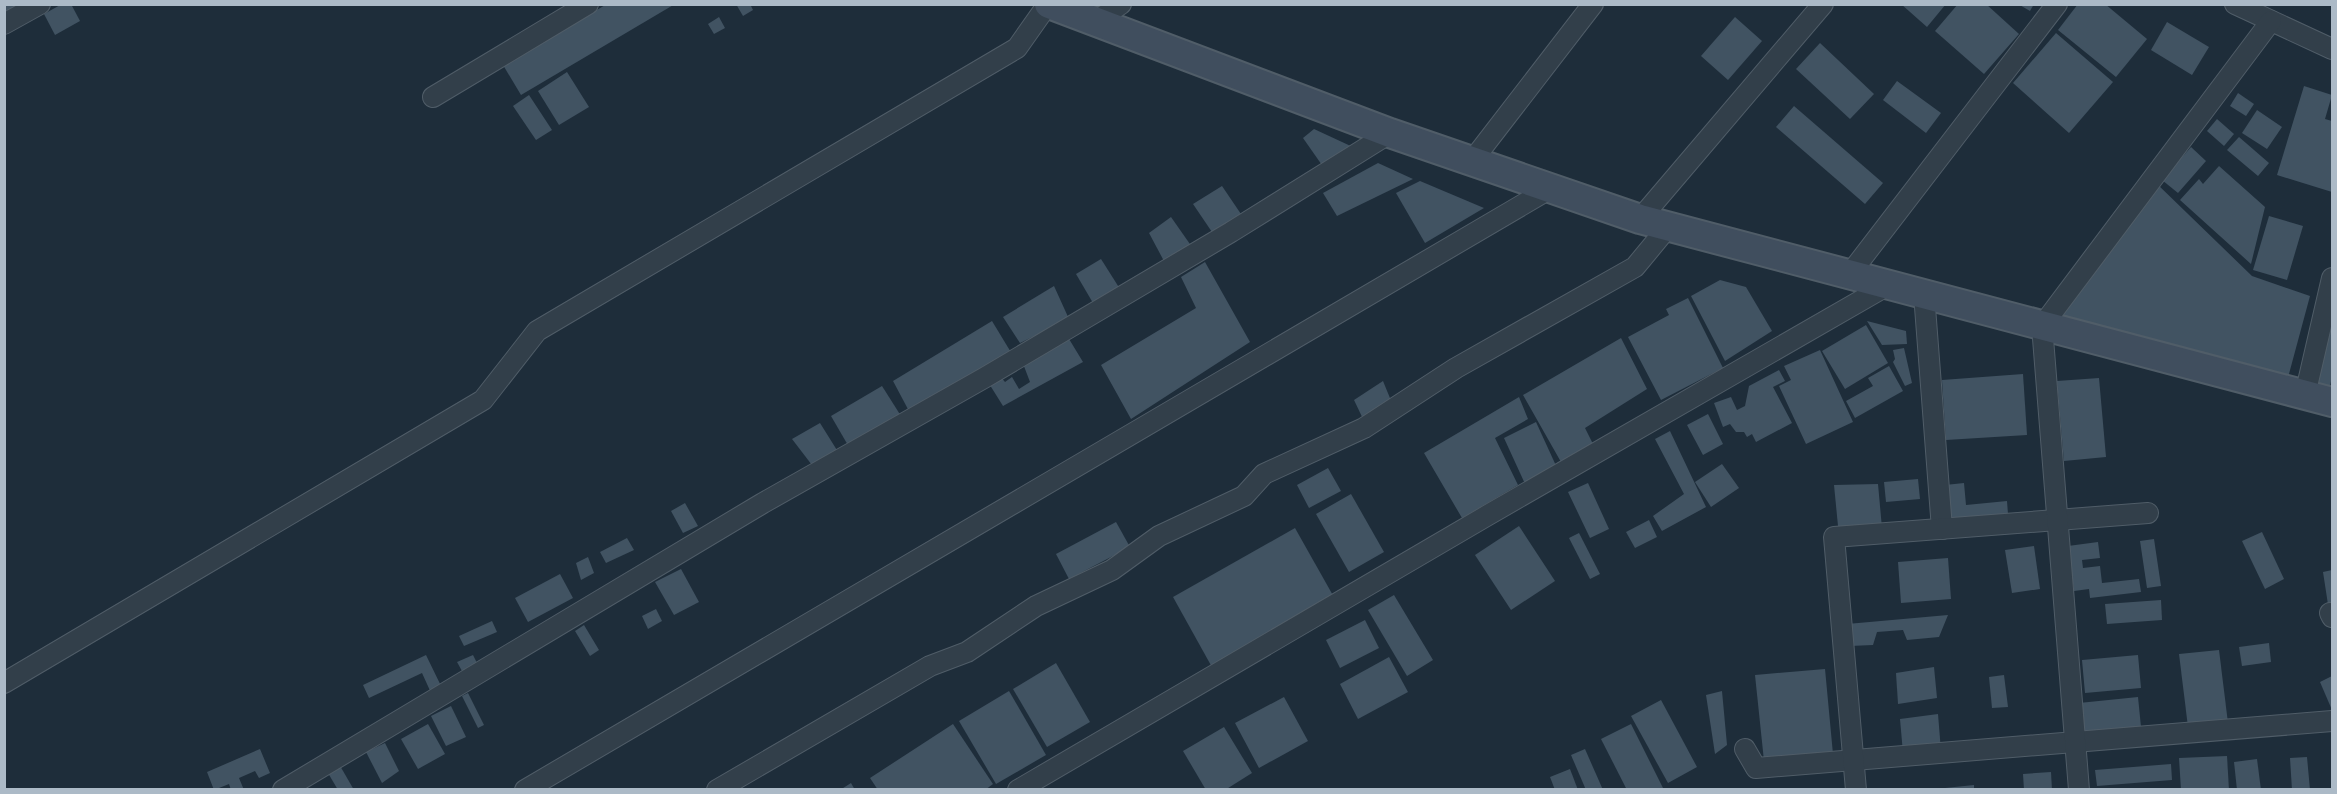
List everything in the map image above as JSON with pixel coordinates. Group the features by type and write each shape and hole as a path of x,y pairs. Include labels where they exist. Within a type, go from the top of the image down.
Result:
{"main road":[{"path":"1049,4 1390,133 1640,219 2332,402"}],"street":[{"path":"4,24 39,4"},
{"path":"433,97 588,4"},
{"path":"4,683 483,400 537,331 1017,48 1049,4"},
{"path":"1095,22 1122,4"},
{"path":"1473,161 1593,4"},
{"path":"1640,219 1823,4"},
{"path":"1849,275 2057,4"},
{"path":"2235,4 2332,48"},
{"path":"2079,789 2042,326 2271,21"},
{"path":"283,789 763,504 1148,281 1390,133"},
{"path":"525,789 1551,188"},
{"path":"717,789 930,666 967,652 1036,606 1112,570 1159,536 1244,496 1264,474 1364,428 1456,369 1635,267 1668,227"},
{"path":"2305,395 2332,278"},
{"path":"1018,789 1888,285"},
{"path":"1924,294 1942,529"},
{"path":"1856,789 1834,537 2148,513"},
{"path":"1745,749 1756,768 2332,721"}],"building":[{"path":"4,4 20,4 4,13"},
{"path":"62,4 71,4 80,21 55,35 44,14"},
{"path":"607,4 675,4 521,95 503,65"},
{"path":"736,4 750,4 753,10 743,16"},
{"path":"1901,4 1946,4 1927,27"},
{"path":"1958,4 1986,4 2019,34 1984,74 1935,31"},
{"path":"2018,4 2034,4 2030,11"},
{"path":"2078,4 2105,4 2147,39 2116,77 2058,30"},
{"path":"719,17 725,28 714,34 708,24"},
{"path":"1735,17 1762,41 1728,80 1701,56"},
{"path":"2167,22 2209,47 2192,75 2151,50"},
{"path":"2056,33 2113,82 2069,133 2013,83"},
{"path":"1820,43 1874,94 1850,119 1796,69"},
{"path":"567,72 589,107 559,125 538,91"},
{"path":"1897,81 1941,113 1926,133 1883,100"},
{"path":"2304,86 2332,95 2325,119 2332,121 2332,192 2277,175"},
{"path":"2238,93 2254,104 2246,116 2230,106"},
{"path":"529,95 552,130 536,140 513,106"},
{"path":"1794,106 1883,183 1865,204 1776,127"},
{"path":"2257,110 2282,127 2267,149 2242,133"},
{"path":"2217,119 2234,134 2224,146 2207,131"},
{"path":"1314,129 1355,148 1324,168 1303,138"},
{"path":"2239,137 2269,163 2258,176 2227,150"},
{"path":"2191,147 2206,161 2178,193 2162,180"},
{"path":"1378,163 1413,179 1337,216 1323,193"},
{"path":"2219,166 2265,207 2251,264 2180,200 2199,179 2203,184"},
{"path":"1420,181 1484,208 1425,243 1396,193"},
{"path":"2155,182 2252,276 2310,296 2286,385 2053,321"},
{"path":"1222,186 1243,217 1214,235 1193,204"},
{"path":"2269,216 2303,226 2287,280 2253,270"},
{"path":"1171,217 1192,247 1165,263 1149,233"},
{"path":"1101,259 1120,289 1093,303 1076,274"},
{"path":"1205,262 1250,342 1131,419 1101,365 1196,308 1181,277"},
{"path":"1720,280 1746,287 1772,331 1725,361 1691,296"},
{"path":"1054,286 1069,319 1020,343 1003,317"},
{"path":"1688,298 1723,368 1661,400 1628,337 1669,315 1666,309"},
{"path":"2332,302 2332,376 2329,392 2310,387"},
{"path":"992,321 1012,354 910,413 893,381"},
{"path":"1867,321 1906,331 1907,344 1882,345"},
{"path":"1866,325 1888,363 1845,389 1822,351"},
{"path":"1066,334 1083,362 1003,406 988,382 999,375 1005,382 1012,377 1019,389 1030,382 1022,361"},
{"path":"1621,338 1647,389 1585,428 1593,444 1561,462 1523,395"},
{"path":"1904,348 1912,383 1905,386 1893,362 1895,359 1893,350"},
{"path":"1820,350 1853,422 1806,444 1779,386 1791,380 1784,366"},
{"path":"1889,366 1903,391 1855,418 1846,401 1873,386 1868,378"},
{"path":"1779,370 1785,381 1773,387 1792,423 1756,442 1752,434 1747,437 1744,432 1736,432 1730,424 1723,427 1714,403 1731,397 1737,410 1745,406 1749,386"},
{"path":"2023,374 2027,435 1946,440 1942,380"},
{"path":"2099,378 2106,457 2064,461 2057,381"},
{"path":"1383,381 1392,403 1364,421 1354,400"},
{"path":"882,386 901,416 849,447 831,416"},
{"path":"1519,397 1528,419 1495,438 1518,485 1462,518 1424,453"},
{"path":"1708,414 1723,444 1703,455 1687,425"},
{"path":"1536,422 1558,470 1526,486 1504,438"},
{"path":"820,423 840,455 815,469 792,439"},
{"path":"1670,431 1706,507 1662,531 1653,516 1684,494 1655,439"},
{"path":"1722,464 1739,488 1711,507 1695,482"},
{"path":"1328,468 1341,491 1309,508 1297,485"},
{"path":"1918,479 1920,499 1886,502 1884,482"},
{"path":"1588,483 1609,529 1590,538 1568,492"},
{"path":"1964,483 1966,505 2007,501 2008,514 1949,520 1945,485"},
{"path":"1878,484 1882,528 1838,526 1834,485"},
{"path":"1351,494 1384,552 1349,572 1316,514"},
{"path":"685,503 698,526 683,533 671,511"},
{"path":"1649,520 1657,537 1635,548 1626,532"},
{"path":"1116,522 1130,547 1069,579 1056,554"},
{"path":"1519,526 1555,581 1511,610 1475,555"},
{"path":"1295,528 1335,599 1213,669 1173,597"},
{"path":"2262,532 2284,579 2265,589 2242,541"},
{"path":"1579,533 1600,574 1590,579 1569,538"},
{"path":"627,538 634,550 606,563 600,552"},
{"path":"2154,539 2161,586 2147,588 2140,541"},
{"path":"2098,542 2100,558 2082,560 2083,568 2100,566 2102,583 2139,579 2141,592 2090,598 2089,589 2074,591 2068,546"},
{"path":"2034,546 2040,589 2012,593 2005,550"},
{"path":"588,557 594,573 581,580 576,563"},
{"path":"1948,558 1951,599 1901,603 1898,562"},
{"path":"681,569 699,602 674,615 655,582"},
{"path":"2332,570 2332,610 2329,611 2323,572"},
{"path":"560,574 573,598 528,622 515,598"},
{"path":"1394,595 1433,660 1407,676 1368,610"},
{"path":"2161,600 2162,620 2107,624 2105,604"},
{"path":"656,609 662,621 648,629 642,616"},
{"path":"1948,615 1939,637 1907,640 1903,630 1877,632 1873,645 1850,646 1847,624"},
{"path":"1365,620 1379,648 1340,668 1326,640"},
{"path":"492,621 497,632 464,646 459,636"},
{"path":"584,625 599,650 590,656 575,631"},
{"path":"2269,643 2271,662 2242,666 2239,647"},
{"path":"2219,650 2228,723 2188,727 2179,654"},
{"path":"426,655 443,690 432,695 422,673 369,698 363,685"},
{"path":"473,655 477,663 462,671 457,662"},
{"path":"2138,655 2141,688 2085,693 2082,660"},
{"path":"1389,657 1408,692 1358,719 1340,684"},
{"path":"1056,663 1090,722 1047,747 1013,689"},
{"path":"1934,667 1937,698 1898,704 1896,673"},
{"path":"1825,669 1833,754 1764,761 1755,675"},
{"path":"2004,675 2008,707 1992,708 1989,677"},
{"path":"2332,676 2332,710 2320,682"},
{"path":"1009,691 1046,755 996,784 959,721"},
{"path":"1722,691 1727,745 1715,754 1706,695"},
{"path":"468,693 484,725 478,728 462,696"},
{"path":"1284,697 1308,741 1259,768 1235,723"},
{"path":"2138,697 2141,727 2082,733 2079,703"},
{"path":"1661,700 1697,767 1668,783 1631,716"},
{"path":"451,706 466,737 446,746 431,716"},
{"path":"1938,714 1941,751 1903,753 1900,719"},
{"path":"428,724 445,754 418,769 401,739"},
{"path":"953,724 993,784 985,790 878,790 870,778"},
{"path":"1631,724 1664,790 1627,790 1601,739"},
{"path":"1224,727 1252,773 1225,790 1206,790 1183,751"},
{"path":"385,743 399,771 382,783 366,752"},
{"path":"260,749 270,773 259,778 255,771 239,778 244,790 231,790 229,784 214,790 207,772"},
{"path":"1585,749 1603,790 1586,790 1571,755"},
{"path":"2227,756 2229,790 2181,790 2179,758"},
{"path":"2307,757 2310,790 2292,790 2290,758"},
{"path":"2257,759 2261,790 2237,790 2234,762"},
{"path":"339,764 354,790 338,790 328,773"},
{"path":"2171,764 2172,780 2097,786 2095,770"},
{"path":"1570,769 1578,790 1555,790 1550,777"},
{"path":"2051,772 2052,790 2024,790 2023,774"},
{"path":"851,783 855,790 840,790"},
{"path":"1974,785 1974,790 1945,790 1945,788"}]}
